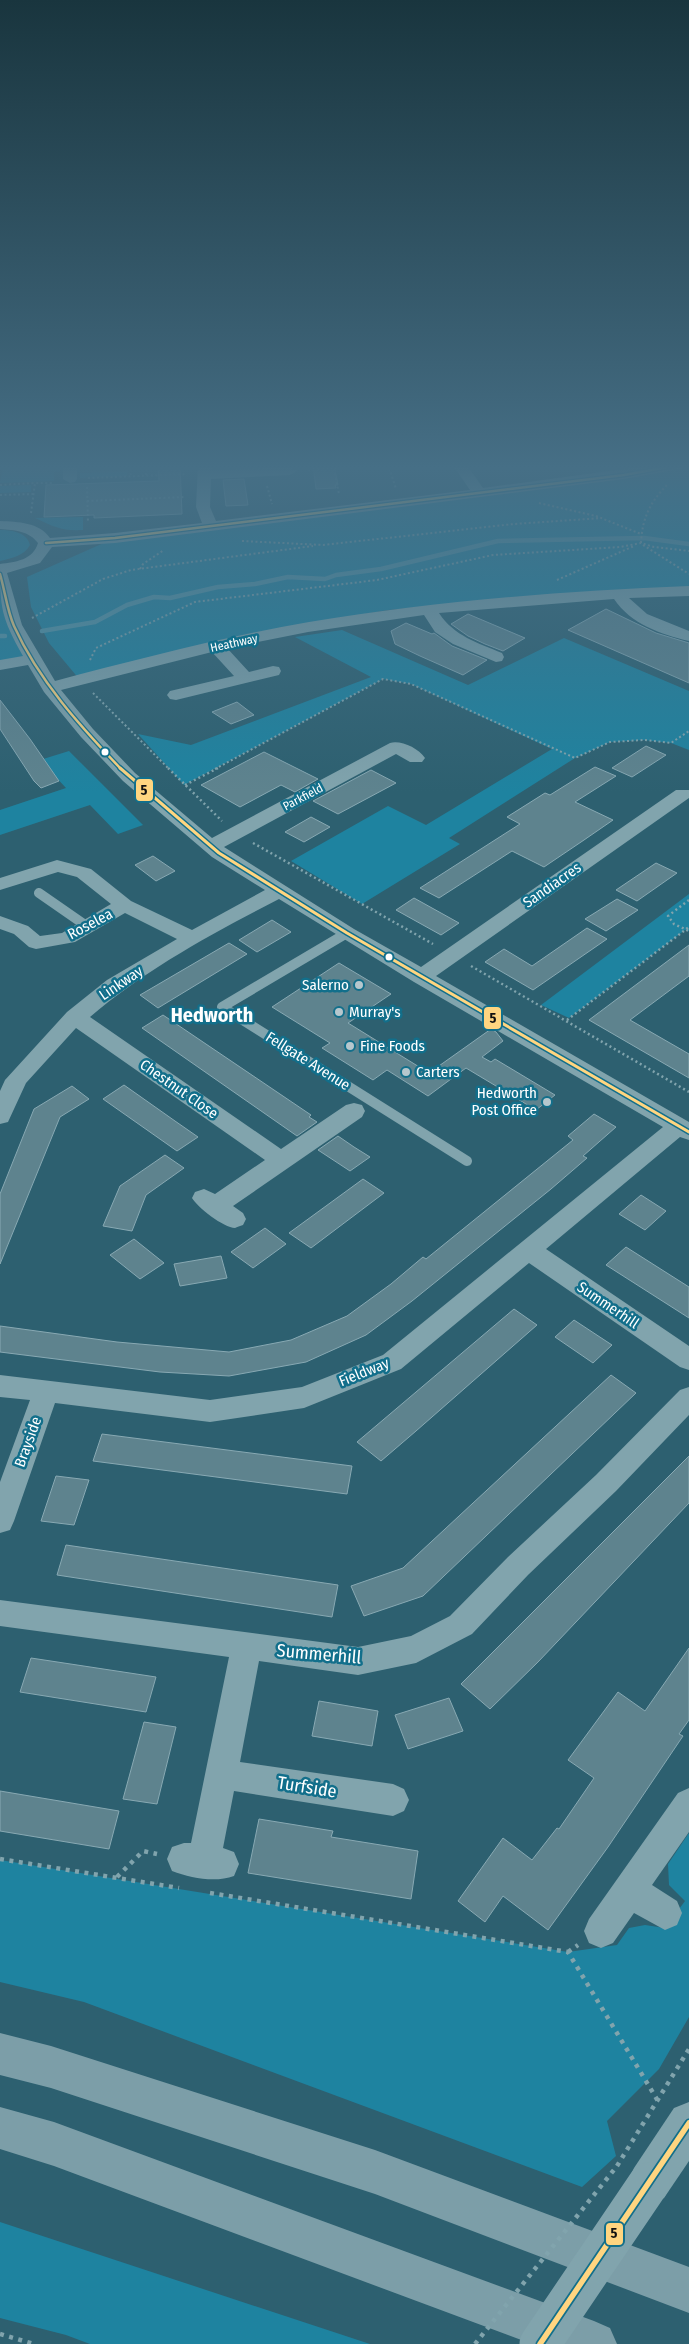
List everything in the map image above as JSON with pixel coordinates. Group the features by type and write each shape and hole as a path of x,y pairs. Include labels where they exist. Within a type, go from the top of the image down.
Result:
{"highway":[{"path":"0,2054 51,2067 375,2172 689,2290"},
{"path":"0,2128 54,2144 594,2344"}],"street":[{"path":"0,574 14,624 50,688 87,733 129,777 211,846 242,869 347,933 684,1129"},
{"name":"Heathway","path":"50,688 216,646 308,627 428,610 519,600 689,591"},
{"path":"619,594 624,603 640,618 689,636"},
{"path":"428,610 441,629 459,641 496,657"},
{"path":"216,646 245,678"},
{"path":"0,665 33,659"},
{"path":"176,695 197,696 245,678 273,671"},
{"name":"Parkfield","path":"211,846 401,744 416,758"},
{"name":"Sandiacres","path":"421,977 683,794"},
{"name":"Roselea","path":"0,884 57,866 84,873 124,905 192,938"},
{"name":"Linkway","path":"0,1116 16,1080 63,1028 114,985 192,938 279,891"},
{"name":"Roselea","path":"0,922 21,930 36,943 68,938 124,905"},
{"name":"Chestnut Close","path":"76,1017 282,1161"},
{"path":"218,1208 354,1111"},
{"name":"Fieldway","path":"0,1386 210,1411 304,1396 392,1362 528,1250 684,1129"},
{"name":"Summerhill","path":"528,1250 689,1360"},
{"name":"Brayside","path":"0,1521 46,1392"},
{"name":"Summerhill","path":"0,1613 358,1661 416,1649 461,1625 518,1566 606,1483 689,1398"},
{"path":"200,1873 247,1646"},
{"name":"Turfside","path":"221,1774 393,1800"},
{"path":"601,1931 689,1804"},
{"path":"629,1890 665,1913"},
{"path":"540,2344 633,2175 674,2112"}],"lane":[{"path":"38,893 88,927"},
{"name":"Fellgate Avenue","path":"347,933 222,1007 467,1161"}],"path":[{"path":"14,624 29,620 103,579 120,573"},
{"path":"408,573 378,580 195,602 96,648 80,680 184,785 235,833 567,1020 689,1092"},
{"path":"519,600 571,573"},
{"path":"184,785 383,679 411,684 575,758 610,742 644,740 671,742 689,731"},
{"path":"687,931 674,924 668,916 689,900"},
{"path":"567,1020 687,931 689,927"},
{"path":"116,1878 143,1851 200,1873 568,1952 674,2112"},
{"path":"0,1860 116,1878 200,1873"},
{"path":"475,2344 633,2175 674,2112 689,2049"},
{"path":"0,2334 34,2344"}],"shaded area":[{"path":"35,573 689,573 689,588 541,596 388,610 301,625 80,680 49,643 31,607 27,577"},
{"path":"0,574 14,625 33,659 0,665"},
{"path":"342,630 468,685 564,638 689,691 689,750 671,743 644,740 610,742 575,758 449,838 460,844 362,904 291,861 388,806 426,825 552,749 411,684 383,679 184,785 138,734 191,745 371,677 295,637"},
{"path":"69,751 143,825 118,834 90,805 0,835 0,810 66,788 40,760"},
{"path":"689,894 689,931 685,930 569,1018 541,1005"},
{"path":"689,1833 689,2017 659,2069 607,2121 616,2156 582,2187 84,2002 0,1982 0,1860 568,1952 617,1945 629,1928 645,1925 665,1928 685,1901 669,1885 668,1864"},
{"path":"0,2222 370,2344 90,2344 66,2335 0,2318"}],"building":[{"path":"606,609 656,633 689,643 689,683 568,630"},
{"path":"468,614 525,638 503,651 485,644 468,636 451,624"},
{"path":"406,623 432,634 434,633 452,646 487,660 463,675 420,656 395,644 391,631"},
{"path":"0,700 59,781 41,788 34,781 0,729"},
{"path":"237,702 254,715 231,724 212,712"},
{"path":"646,746 666,755 632,777 612,768"},
{"path":"264,752 318,779 295,792 281,785 240,807 201,785"},
{"path":"595,767 616,776 575,802 613,820 544,867 512,851 439,898 420,888 520,824 507,817 545,793 550,795"},
{"path":"371,770 396,783 338,814 313,801"},
{"path":"311,817 330,827 304,842 285,832"},
{"path":"153,856 175,871 156,881 135,865"},
{"path":"656,863 677,873 637,901 616,890"},
{"path":"414,898 459,923 441,935 396,910"},
{"path":"617,899 638,910 606,931 585,919"},
{"path":"272,920 291,932 257,952 239,940"},
{"path":"587,928 607,939 533,990 485,962 504,949 532,966"},
{"path":"229,943 247,954 158,1008 140,995"},
{"path":"689,945 689,976 630,1020 689,1054 689,1078 589,1020"},
{"path":"339,963 391,994 348,1023 429,1073 491,1029 503,1041 482,1057 491,1062 495,1059 555,1095 536,1110 466,1068 428,1096 387,1070 373,1080 322,1048 330,1043 272,1007"},
{"path":"163,1015 311,1115 309,1117 317,1122 297,1136 142,1028"},
{"path":"124,1085 198,1137 177,1151 103,1099"},
{"path":"72,1086 89,1099 60,1117 0,1264 0,1194 34,1109"},
{"path":"594,1114 616,1127 583,1156 587,1158 551,1189 412,1301 366,1335 306,1362 229,1376 160,1372 0,1352 0,1326 117,1342 229,1352 291,1340 347,1316 391,1284 423,1257 426,1259 573,1140 568,1136"},
{"path":"338,1136 370,1157 350,1171 318,1150"},
{"path":"165,1155 184,1168 146,1195 132,1231 103,1226 120,1186"},
{"path":"363,1179 384,1193 311,1248 289,1233"},
{"path":"641,1195 666,1211 645,1230 619,1214"},
{"path":"265,1228 286,1244 253,1268 231,1252"},
{"path":"134,1239 164,1263 140,1279 110,1255"},
{"path":"626,1247 689,1287 689,1318 606,1265"},
{"path":"221,1256 227,1278 180,1286 174,1264"},
{"path":"514,1309 537,1325 381,1461 357,1442"},
{"path":"574,1320 612,1345 593,1363 555,1337"},
{"path":"611,1375 636,1393 423,1596 364,1616 351,1586 403,1568"},
{"path":"102,1434 352,1466 347,1494 93,1461"},
{"path":"689,1456 689,1503 538,1662 490,1709 461,1684"},
{"path":"56,1476 89,1480 74,1525 41,1521"},
{"path":"66,1545 338,1585 332,1617 57,1575"},
{"path":"689,1648 689,1720 679,1734 683,1736 608,1847 548,1930 503,1896 485,1922 458,1901 503,1838 532,1860 557,1828 559,1829 594,1778 568,1760 618,1692 645,1711"},
{"path":"31,1658 156,1677 146,1712 20,1692"},
{"path":"449,1698 463,1731 408,1749 395,1715"},
{"path":"319,1701 378,1711 372,1746 312,1736"},
{"path":"144,1722 176,1727 157,1804 123,1799"},
{"path":"0,1791 119,1811 109,1849 0,1831"},
{"path":"259,1819 333,1831 331,1837 418,1851 411,1899 248,1873"}],"waterway":[{"path":"42,631 95,622 127,605 154,597 170,598 218,587 255,584 288,577 325,579 348,573"},
{"path":"0,636 5,636"}],"transit line":[{"name":"5","path":"0,574 14,625 50,688 87,733 129,777 219,853 347,933 689,1132"},
{"name":"5","path":"540,2344 689,2123"}],"place":[{"name":"Salerno","path":"359,985"},
{"name":"Murray's","path":"339,1012"},
{"name":"Fine Foods","path":"350,1046"},
{"name":"Carters","path":"406,1072"},
{"name":"Hedworth Post Office","path":"547,1102"}],"district":[{"name":"Hedworth","path":"212,1015"}]}
